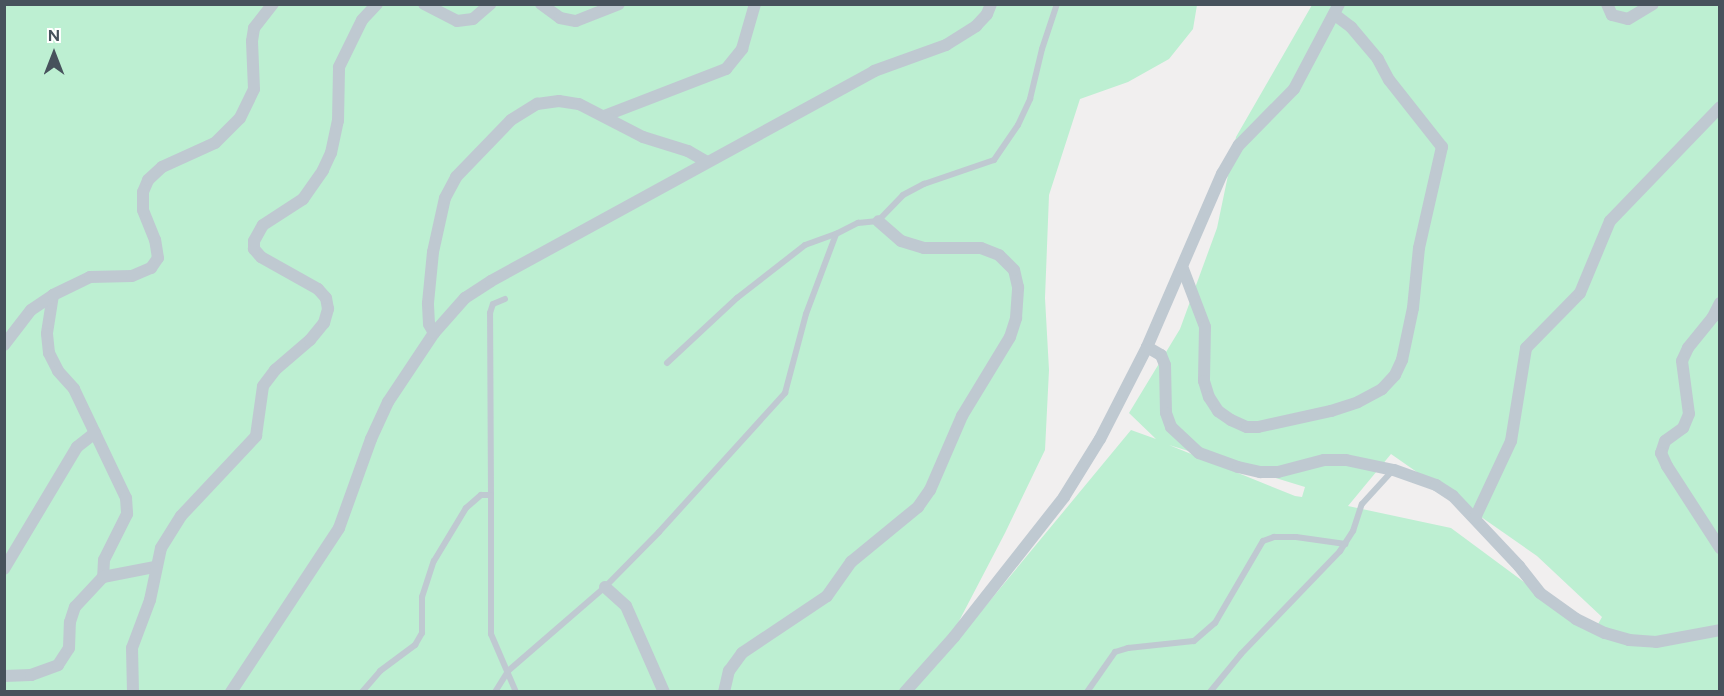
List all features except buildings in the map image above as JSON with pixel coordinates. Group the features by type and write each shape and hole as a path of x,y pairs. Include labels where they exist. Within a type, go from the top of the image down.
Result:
{"street":[{"path":"4,345 31,310 53,295 90,277 132,276 151,268 158,258 155,240 143,210 143,192 148,180 162,167 215,143 240,118 254,89 252,41 254,28 273,4"},
{"path":"133,692 132,648 150,600 155,567 161,548 181,516 256,436 263,386 324,323 328,309 326,298 318,289 261,257 254,249 254,241 263,225 303,199 323,170 336,129 339,67 362,20 377,4"},
{"path":"424,4 457,21 473,18 490,4"},
{"path":"541,4 560,18 576,21 619,4"},
{"path":"604,116 726,69 742,49 755,4"},
{"path":"231,692 339,528 371,439 388,402 434,333 465,298 491,281 874,70 946,45 976,26 987,14 991,4"},
{"path":"1607,4 1612,15 1628,19 1653,4"},
{"path":"905,692 954,637 1064,497 1100,439 1147,347 1183,269 1222,174 1239,145 1294,89 1337,9 1378,59 1389,80 1442,147 1419,248 1402,360 1395,375 1382,389 1358,402 1331,411 1258,428 1247,427 1231,420 1218,411 1209,397 1204,381 1205,327 1183,269"},
{"path":"434,333 429,324 428,303 433,252 445,198 456,177 511,120 537,104 559,101 579,104 643,137 688,151 707,162"},
{"path":"1475,518 1511,441 1526,348 1580,293 1610,221 1719,107"},
{"path":"724,692 729,671 742,653 827,596 851,562 918,507 930,490 962,416 1013,327 1018,287 1014,270 999,255 981,248 924,248 901,241 878,221"},
{"path":"4,676 31,675 58,665 69,648 70,622 75,607 102,577 104,560 127,514 126,498 74,389 58,370 49,353 47,334 53,295"},
{"path":"1719,303 1713,317 1688,348 1682,362 1689,414 1683,428 1665,441 1661,453 1719,548"},
{"path":"1147,347 1161,355 1165,365 1166,413 1171,426 1199,453 1238,468 1260,472 1278,472 1324,460 1346,460 1394,470 1436,485 1475,518 1540,593 1557,607 1605,633 1629,640 1656,642 1719,630"},
{"path":"4,569 77,447 95,433"},
{"path":"102,577 155,567"},
{"path":"605,587 626,606 664,692"}],"lane":[{"path":"667,363 737,298 805,245 858,223 878,221 903,195 924,184 994,160 1018,126 1030,99 1042,49 1057,4"},
{"path":"495,692 508,671 605,587 785,393 806,314 836,234"},
{"path":"505,299 493,304 490,313 491,634 516,692"},
{"path":"1210,692 1241,654 1346,544 1362,504 1394,470"},
{"path":"362,692 380,671 415,645 422,633 422,597 434,561 466,508 482,495 491,495"},
{"path":"1087,692 1115,652 1128,648 1194,641 1215,623 1263,541 1274,537 1296,537 1346,544"}],"green space":[{"path":"4,5 1197,5 1193,29 1169,59 1128,82 1080,99 1049,195 1045,298 1049,370 1045,450 1005,533 935,667 1131,430 1156,439 1129,413 1180,329 1217,228 1236,137 1312,5 1719,5 1719,691 5,691","holes":["1169,445 1305,487 1302,497 1295,496","1391,454 1537,556 1602,617 1593,633 1451,528 1348,506"]}]}
